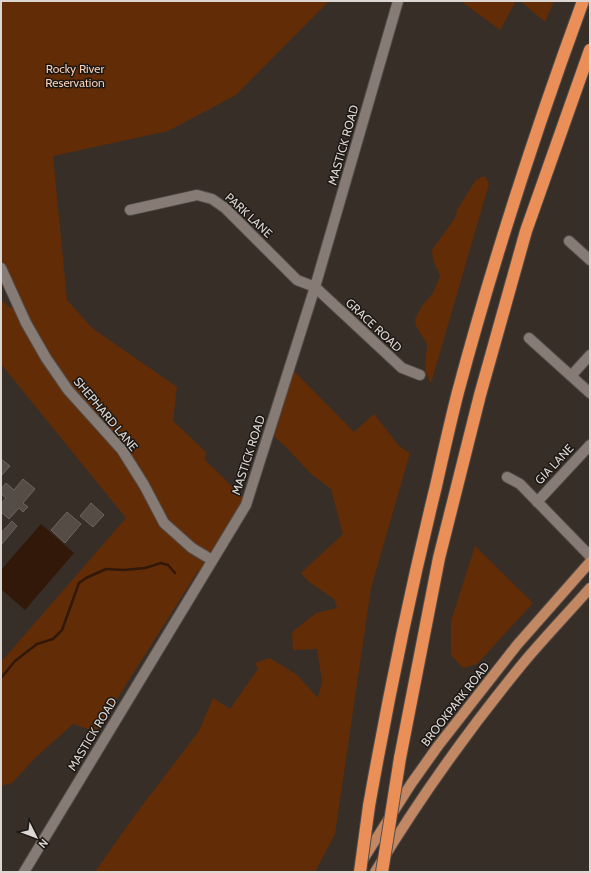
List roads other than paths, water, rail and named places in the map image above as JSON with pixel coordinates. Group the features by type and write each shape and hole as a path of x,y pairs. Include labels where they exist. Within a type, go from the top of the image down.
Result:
{"highway":[{"path":"360,872 369,806 418,557 458,392 507,225 557,72 583,1"},
{"path":"382,872 400,758 439,558 480,394 526,231 590,50"}],"main road":[{"name":"BROOKPARK ROAD","path":"355,872 411,784 438,746 517,645 590,562"},
{"path":"374,872 397,834 456,750 524,662 590,588"}],"street":[{"name":"MASTICK ROAD","path":"24,872 246,505 315,287 398,1"},
{"name":"PARK LANE","path":"130,210 197,195 212,199 225,208 297,280 315,287"},
{"path":"568,241 590,260"},
{"name":"SHEPHARD LANE","path":"1,268 26,323 46,358 68,390 122,450 144,485 164,523 192,548 212,560"},
{"name":"GRACE ROAD","path":"315,287 402,368 420,375"},
{"path":"529,338 590,393"},
{"path":"571,376 590,355"},
{"name":"GIA LANE","path":"537,502 590,445"},
{"path":"507,477 520,484 590,556"}],"waterway":[{"path":"1,678 15,661 37,644 53,639 62,630 79,583 86,578 106,569 124,570 145,568 161,563 168,565 175,573"}],"park label":[{"name":"Rocky River Reservation","path":"75,75"}]}
